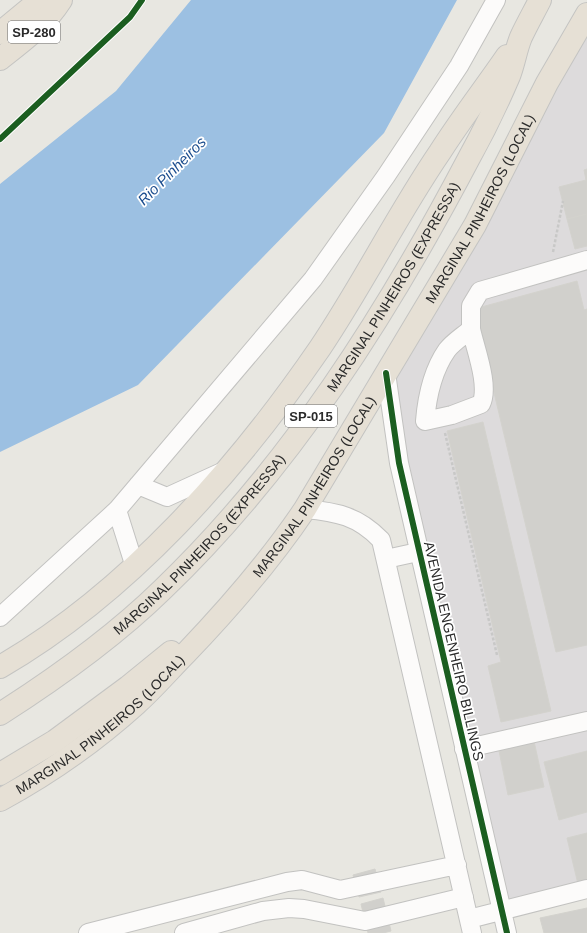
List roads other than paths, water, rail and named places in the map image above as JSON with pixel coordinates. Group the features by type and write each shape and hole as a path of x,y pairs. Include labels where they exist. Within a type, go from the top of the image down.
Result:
{"highway":[{"path":"3,29 40,0"},
{"name":"SP-280","path":"0,59 39,28 51,15 61,0"},
{"name":"MARGINAL PINHEIROS (EXPRESSA)","path":"0,714 38,690 96,648 163,590 220,530 267,477 319,406 385,306 439,213 494,110 510,73 521,38 540,0"},
{"name":"MARGINAL PINHEIROS (LOCAL)","path":"0,800 80,749 136,704 203,635 256,576 305,509 475,225 547,83 587,14"},
{"path":"0,667 20,656 79,614 134,567 183,518 253,438 320,347 440,152 521,38"},
{"path":"0,774 55,741 128,687 169,653 203,635"}],"street":[{"path":"0,617 117,510 313,279 386,176 459,66 496,0"},
{"path":"471,329 448,349 437,370 426,404 425,421 476,407 481,404 484,399 483,382 471,329 471,306 480,291 587,260"},
{"name":"AVENIDA ENGENHEIRO BILLINGS","path":"386,373 399,463 418,552 507,933"},
{"path":"138,485 167,496 224,471"},
{"path":"305,509 330,512 363,523 381,540 457,865 470,929 502,911 587,889"},
{"path":"117,510 134,567"},
{"path":"386,559 418,552"},
{"path":"464,749 587,721"},
{"path":"88,933 288,882 302,880 340,890 457,865"},
{"path":"184,933 263,912 289,908 304,909 365,921 464,897"},
{"path":"531,912 587,900"}],"water":[{"name":"Rio Pinheiros","path":"191,0 457,0 384,133 138,385 0,452 0,184 116,91"}]}
